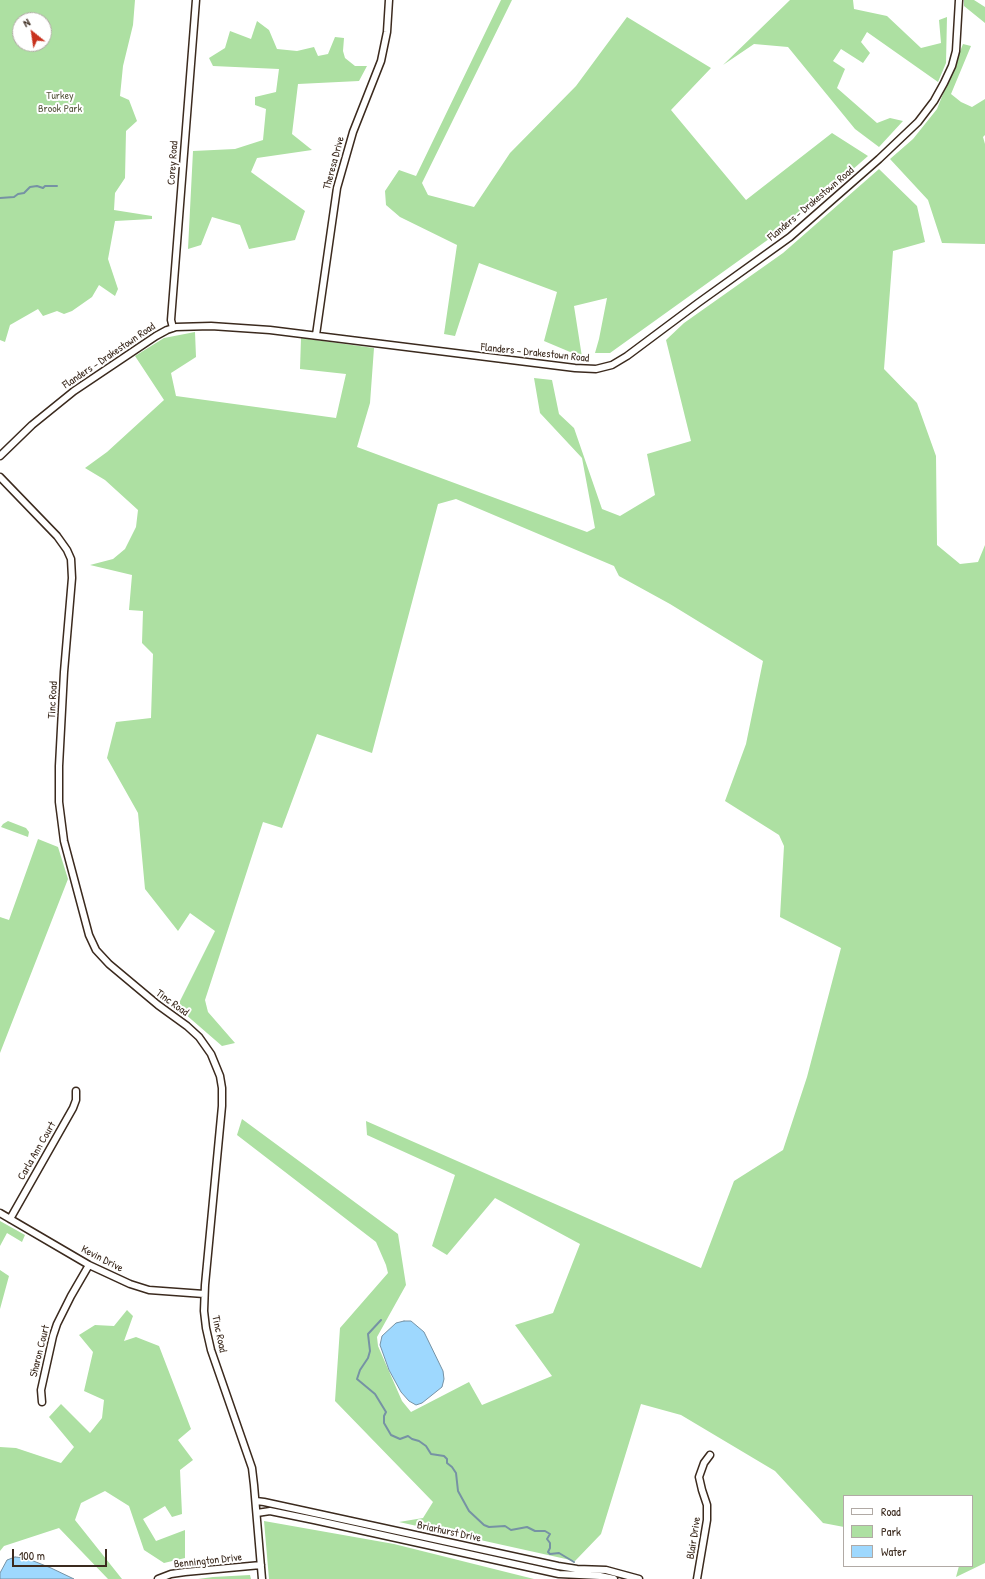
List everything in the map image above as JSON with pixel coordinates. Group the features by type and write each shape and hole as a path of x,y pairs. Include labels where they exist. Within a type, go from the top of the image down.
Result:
{"street":[{"name":"Corey Road","path":"173,328 171,312 196,0"},
{"name":"Theresa Drive","path":"316,335 337,188 353,132 381,62 387,32 389,0"},
{"name":"Flanders - Drakestown Road","path":"0,456 32,425 74,391 156,336 173,328 199,326 270,330 575,368 599,369 616,363 790,237 879,159 918,122 928,111 952,66 956,51 959,0"},
{"name":"Tinc Road","path":"0,478 53,531 64,545 71,559 72,578 64,672 58,802 64,841 89,935 96,950 109,964 152,1001 187,1026 199,1037 211,1054 220,1076 222,1106 204,1294 205,1321 209,1342 254,1478 262,1579"},
{"name":"Carla Ann Court","path":"10,1219 73,1108 76,1100 76,1091"},
{"name":"Kevin Drive","path":"0,1213 89,1264 130,1284 149,1290 204,1294"},
{"name":"Sharon Court","path":"42,1402 41,1390 55,1330 71,1296 89,1264"},
{"name":"Blair Drive","path":"697,1579 707,1520 707,1508 700,1477 704,1464 710,1455"},
{"name":"Briarhurst Drive","path":"256,1501 558,1566 577,1569 606,1570 639,1579"},
{"name":"Briarhurst Drive","path":"256,1513 270,1512 314,1520 558,1574 600,1576 614,1579"},
{"name":"Bennington Drive","path":"158,1579 171,1574 185,1572 261,1565"}],"green space":[{"name":"Turkey Brook Park","path":"0,0 135,0 133,25 123,66 120,96 129,100 137,121 126,131 125,178 115,193 114,210 152,216 152,219 115,221 108,259 118,289 115,296 99,285 92,297 72,311 64,314 57,311 43,316 38,309 10,325 5,342 0,340"},
{"path":"501,0 512,0 422,183 428,195 474,207 510,153 576,86 627,17 711,68 671,110 746,200 832,133 868,156 794,221 610,353 595,353 607,298 574,306 582,357 544,341 557,292 479,263 455,336 444,334 457,245 400,217 386,205 385,191 399,170 416,176"},
{"path":"790,0 853,0 854,9 887,16 921,48 941,43 939,20 947,17 946,63 938,82 867,32 861,42 870,53 863,63 841,49 833,61 845,69 837,88 877,123 890,118 903,121 879,147 855,129 788,47 754,44 723,65"},
{"path":"964,0 974,0 985,7 985,23 964,6"},
{"path":"257,21 269,30 277,49 297,51 314,47 318,56 328,54 335,37 344,38 343,51 345,58 355,66 367,66 359,81 298,84 292,134 312,150 257,158 251,172 305,211 295,240 249,249 240,225 212,217 201,245 188,249 193,151 235,149 263,140 266,109 255,105 255,97 276,92 279,69 213,66 209,58 225,48 230,31 251,39"},
{"path":"963,44 971,46 951,94 961,102 972,107 985,99 985,135 983,137 985,144 985,244 942,243 928,200 890,159 913,139 937,109"},
{"path":"879,169 917,206 925,242 893,251 884,369 917,403 936,456 937,545 960,564 978,562 985,545 985,1563 956,1577 959,1567 973,1567 973,1495 843,1495 843,1527 823,1523 775,1471 681,1415 641,1404 601,1534 575,1561 399,1522 423,1518 433,1502 335,1401 340,1328 388,1273 386,1265 376,1242 237,1135 242,1119 398,1234 406,1285 377,1337 378,1346 402,1401 411,1412 469,1382 482,1405 552,1376 515,1325 553,1313 580,1244 495,1198 447,1255 432,1246 455,1175 367,1135 366,1121 701,1268 734,1181 783,1150 807,1077 841,948 780,917 784,846 779,835 725,801 746,744 763,661 670,604 619,576 614,566 456,499 438,504 372,753 317,734 282,828 263,822 205,1000 208,1012 235,1043 222,1046 177,1007 215,931 190,913 178,931 145,889 138,813 107,758 116,722 151,718 153,654 142,643 143,611 129,610 132,575 90,565 113,559 125,549 136,527 138,510 105,480 85,468 107,452 164,400 135,356 164,338 195,332 196,357 171,373 176,396 336,418 346,374 300,369 301,338 374,348 370,403 357,447 587,532 595,528 582,458 540,413 534,378 552,380 559,414 574,428 602,509 620,516 655,495 647,454 691,441 666,340 684,323 783,253"},
{"path":"8,821 26,828 29,832 28,837 1,827"},
{"path":"38,839 58,847 68,879 0,1053 0,917 9,920"},
{"path":"0,1221 25,1235 22,1242 7,1233 0,1246"},
{"path":"0,1270 9,1276 0,1309"},
{"path":"127,1310 133,1316 124,1341 136,1337 159,1346 191,1429 178,1440 193,1460 180,1470 182,1514 172,1517 165,1506 143,1519 156,1541 185,1530 185,1558 164,1563 144,1550 129,1506 105,1491 81,1503 75,1520 122,1579 108,1579 59,1528 4,1546 0,1551 0,1447 16,1448 61,1463 74,1447 49,1417 61,1404 90,1433 102,1418 104,1400 84,1391 93,1352 79,1335 95,1325 114,1326"},
{"path":"264,1521 394,1544 534,1579 269,1579"},
{"path":"250,1575 251,1579 198,1579 213,1577"}],"water":[{"path":"411,1321 424,1332 443,1371 444,1379 442,1387 422,1403 416,1405 409,1401 401,1392 389,1370 380,1345 382,1336 396,1323"},
{"path":"15,1557 26,1558 74,1579 0,1579 0,1573 7,1560"}],"waterway":[{"path":"0,198 14,197 18,194 24,193 30,187 37,186 43,188 45,186 57,186"},
{"path":"381,1320 368,1334 370,1351 357,1379 375,1394 386,1412 384,1416 384,1423 391,1435 400,1439 408,1436 426,1446 431,1454 444,1456 447,1459 447,1463 456,1473 458,1491 469,1511 484,1525 489,1527 505,1526 511,1530 527,1527 535,1531 545,1531 550,1534 547,1539 550,1543 548,1552 550,1554 559,1553 574,1562"}]}
